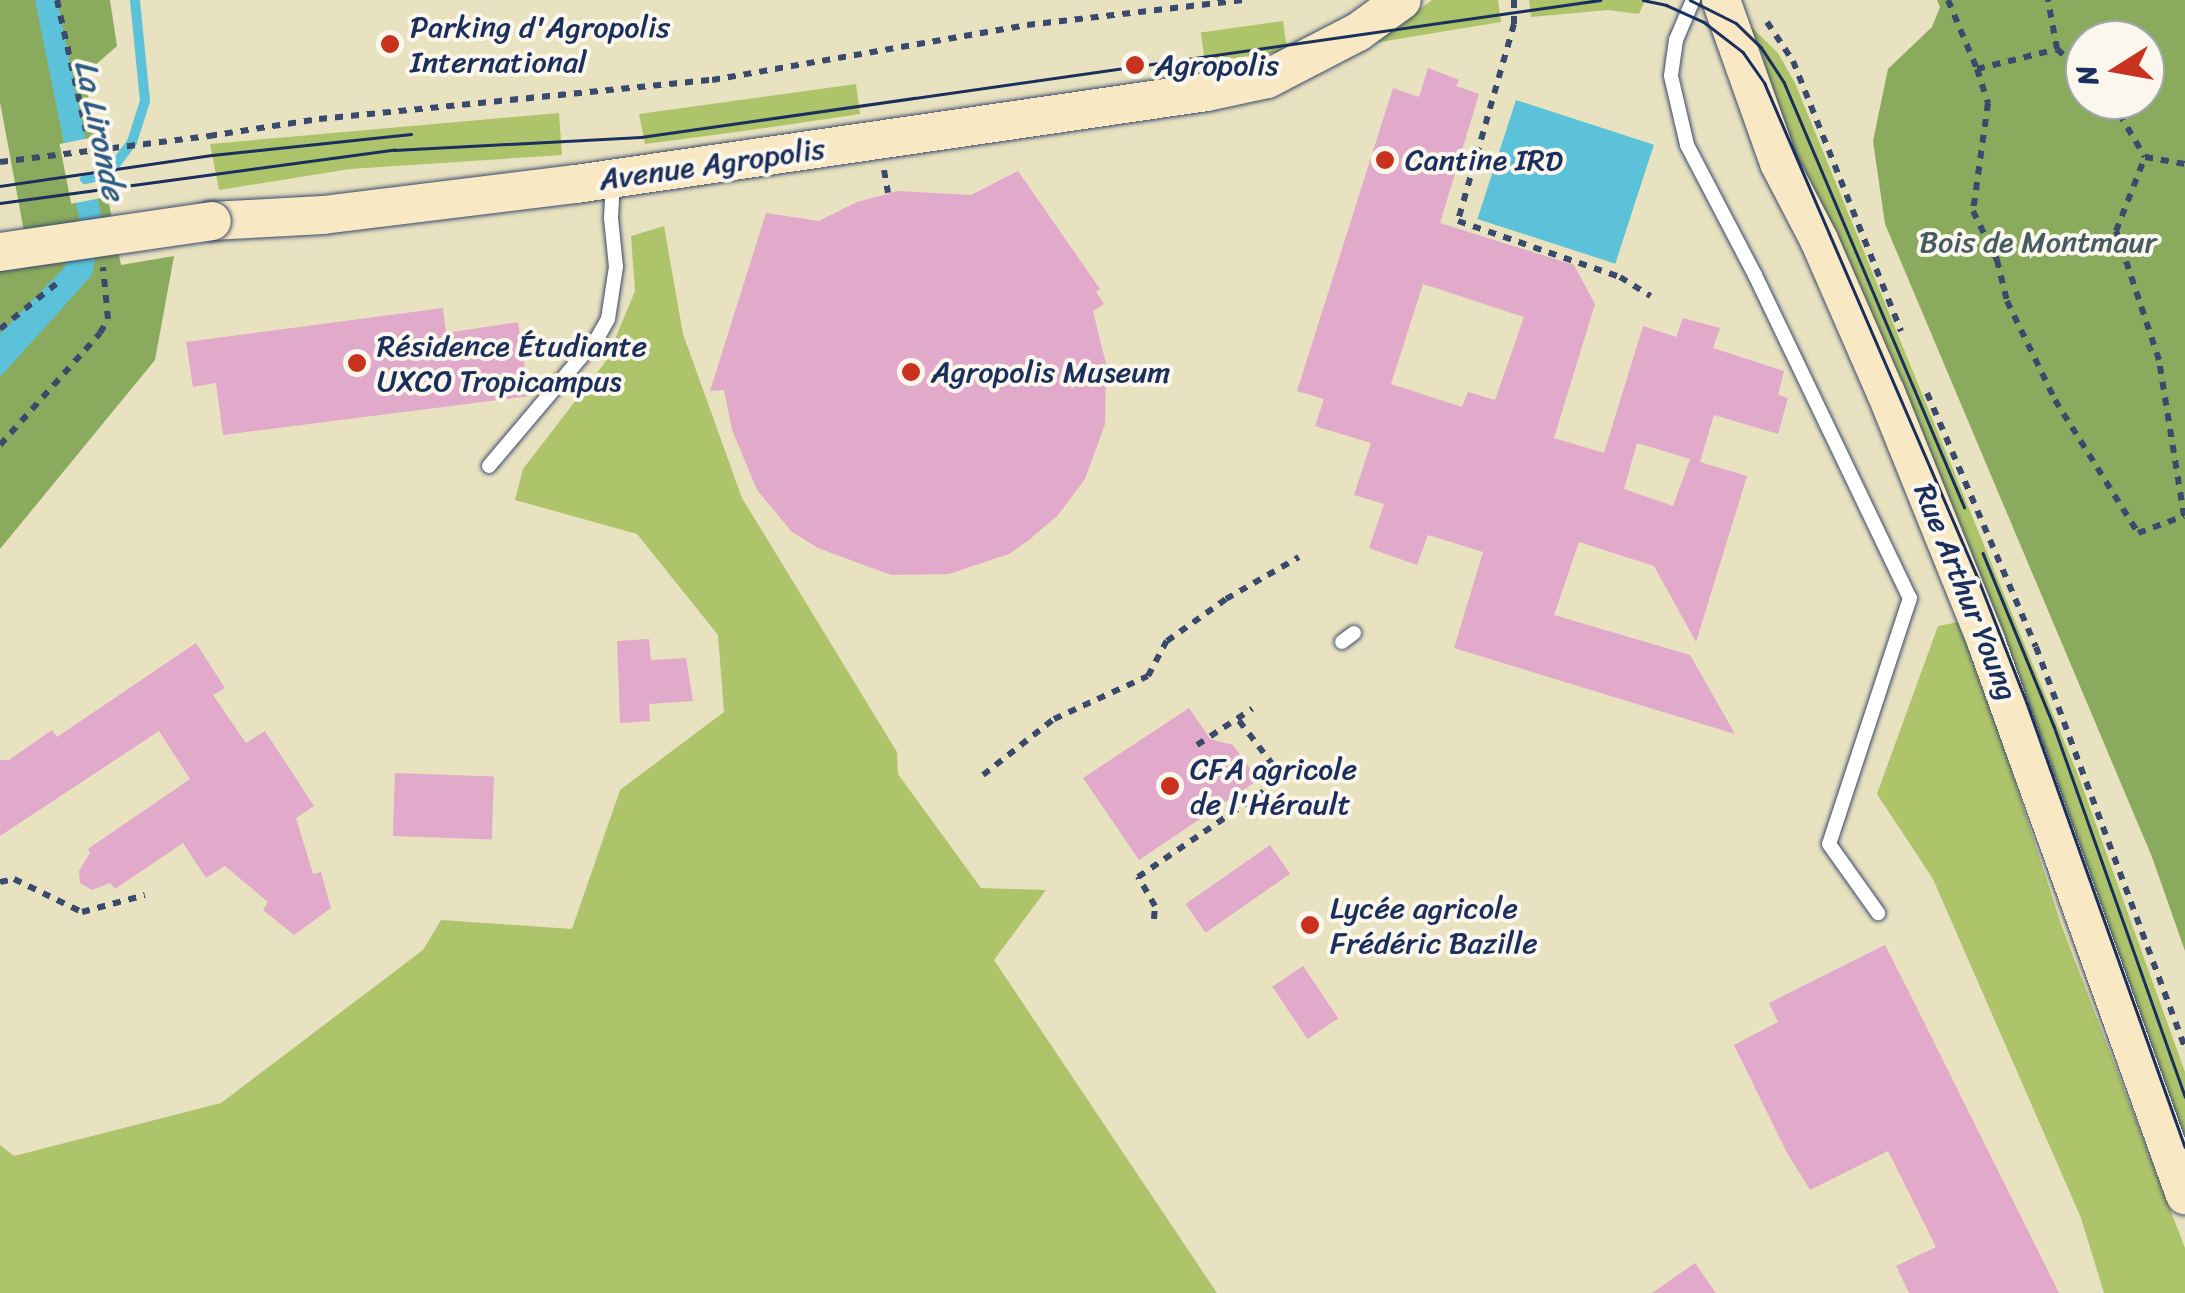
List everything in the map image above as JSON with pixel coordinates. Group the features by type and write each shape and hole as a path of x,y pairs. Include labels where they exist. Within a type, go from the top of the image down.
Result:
{"street":[{"name":"Avenue Agropolis","path":"0,252 212,221 323,215 613,178 1207,92 1268,79 1358,32 1402,0"},
{"name":"Rue Arthur Young","path":"1721,0 1780,163 1820,240 1886,393 2018,724 2185,1195"}],"lane":[{"path":"1693,0 1676,40 1671,76 1687,146 1755,275 1910,598 1829,844 1878,913"},
{"path":"489,466 598,337 608,318 616,267 610,218 613,178"}],"path":[{"path":"57,0 86,131"},
{"path":"0,162 319,119 712,80 1027,25 1244,0"},
{"path":"1514,0 1514,24 1458,221 1620,277 1650,296"},
{"path":"1948,0 1988,104 1973,210 1997,260 2007,301 2055,400 2138,533 2184,516 2159,360 2116,230 2145,157"},
{"path":"2048,0 2057,50 2065,57"},
{"path":"1977,69 2057,50"},
{"path":"2123,120 2145,157 2185,164"},
{"path":"0,445 100,333 108,319 99,262"},
{"path":"0,329 67,275"},
{"path":"983,775 1054,719 1148,676 1168,641 1226,600 1300,556"},
{"path":"1197,745 1252,708"},
{"path":"1154,919 1155,906 1138,877 1282,778 1237,718"},
{"path":"0,882 14,879 82,912 145,895"}],"green space":[{"path":"0,0 110,0 117,46 84,75 121,265 174,256 155,360 0,549 0,270 30,264 0,102"},
{"path":"1432,0 1498,0 1501,22 1374,43"},
{"path":"1529,0 1645,0 1639,14 1608,10 1531,17"},
{"name":"Bois de Montmaur","path":"1937,0 2185,0 2185,951 2152,857 1885,224 1873,141 1888,69 1932,27 1940,7"},
{"path":"1736,12 1778,53 1795,83 2080,780 2185,1072 2185,1168"},
{"path":"1283,21 1287,51 1205,62 1201,33"},
{"path":"856,84 860,114 645,144 639,114"},
{"path":"559,113 562,155 350,169 219,190 210,144"},
{"path":"664,226 683,334 742,498 897,752 898,774 981,888 1046,890 994,960 1217,1293 0,1293 0,1145 14,1156 221,1103 423,950 441,920 572,929 620,790 724,712 718,635 637,534 515,500 523,469 606,361 635,291 631,236"},
{"path":"1963,621 2062,927 2185,1248 2185,1293 2104,1293 2081,1218 1933,879 1877,794 1938,626"}],"water":[{"path":"35,0 57,0 102,220 92,275 0,377 0,334 65,267 80,223"},
{"path":"1516,100 1654,145 1615,264 1477,219"}],"pier":[{"path":"90,138 102,198 71,204 60,144"}],"building":[{"path":"1428,68 1459,80 1456,86 1479,94 1440,223 1574,265 1595,304 1554,438 1604,453 1643,326 1676,337 1683,318 1720,328 1713,348 1784,371 1778,395 1788,398 1778,434 1714,415 1700,462 1747,476 1696,642 1654,566 1579,542 1554,615 1690,655 1735,734 1454,648 1483,552 1428,535 1417,565 1369,548 1384,504 1354,495 1371,443 1315,426 1324,399 1297,391 1393,88 1419,97","holes":["1423,284 1524,317 1495,400 1468,392 1462,407 1391,384","1637,443 1690,459 1673,506 1624,489"]},
{"name":"Agropolis Museum","path":"1018,171 1100,289 1096,292 1104,304 1093,311 1106,364 1105,424 1085,479 1058,515 1009,554 949,574 891,575 818,548 792,532 757,490 732,430 724,390 710,391 766,213 819,221 857,202 898,191 971,195"},
{"name":"Résidence Étudiante UXCO Tropicampus","path":"443,308 446,333 518,322 529,396 223,435 216,383 193,387 186,342"},
{"path":"649,639 651,660 686,658 693,701 649,704 650,721 620,723 617,641"},
{"path":"196,643 225,688 213,695 246,743 265,731 314,806 296,818 313,874 321,872 331,908 294,935 263,910 268,902 225,866 206,878 183,843 115,889 110,883 92,890 80,883 79,871 90,853 88,849 190,779 159,731 0,836 0,760 9,760 52,730 57,737"},
{"path":"1189,708 1210,739 1233,745 1258,780 1139,860 1083,778"},
{"path":"395,773 494,776 492,839 393,836"},
{"path":"1270,845 1290,874 1206,933 1186,904"},
{"path":"1885,945 2059,1293 1909,1293 1896,1266 1936,1247 1888,1151 1810,1190 1786,1151 1734,1045 1778,1022 1769,1003"},
{"path":"1303,966 1338,1018 1308,1039 1272,987"},
{"path":"1695,1263 1716,1293 1652,1293"}],"waterway":[{"name":"La Lironde","path":"85,179 108,174 132,142 145,101 135,0"}],"tram line":[{"path":"0,203 394,150 641,137 1600,0"},
{"path":"1643,0 1666,5 1704,22 1743,52 1765,84 1978,578 2027,703 2185,1147"},
{"path":"1690,0 1736,23 1761,47 1784,82 1964,507"},
{"path":"0,186 212,155 411,134"},
{"path":"1983,553 2054,726 2185,1096"}],"place":[{"name":"Parking d'Agropolis International","path":"390,44"},
{"name":"Agropolis","path":"1135,65"},
{"name":"Cantine IRD","path":"1385,160"},
{"name":"Résidence Étudiante UXCO Tropicampus","path":"357,363"},
{"name":"Agropolis Museum","path":"911,372"},
{"name":"CFA agricole de l'Hérault","path":"1170,786"},
{"name":"Lycée agricole Frédéric Bazille","path":"1310,925"}]}
